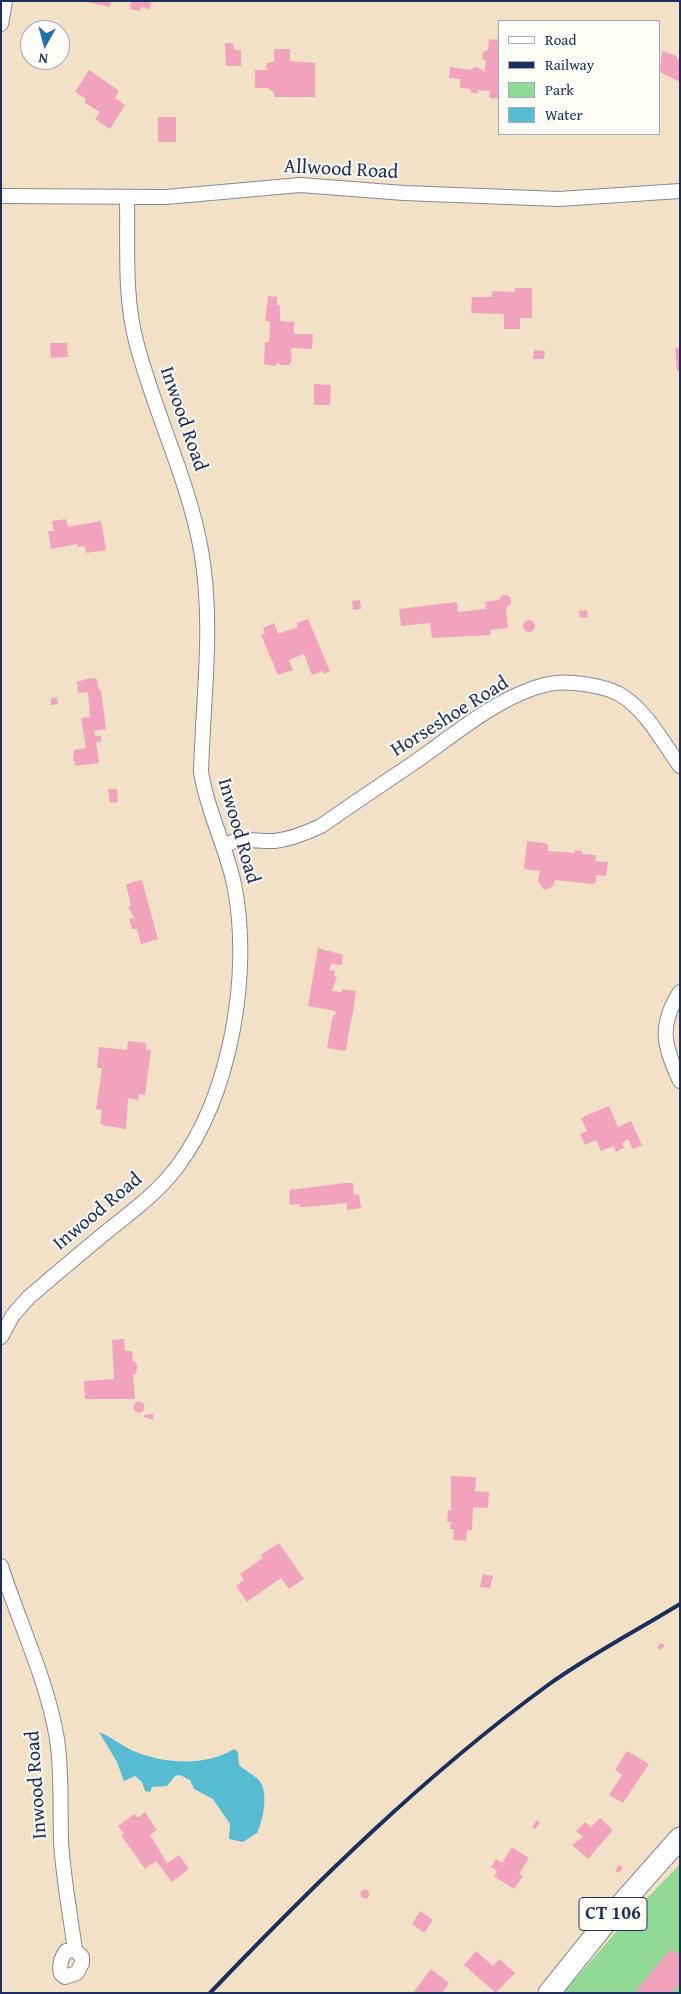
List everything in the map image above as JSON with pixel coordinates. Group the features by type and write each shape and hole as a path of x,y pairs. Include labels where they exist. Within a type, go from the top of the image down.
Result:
{"main road":[{"name":"CT 106","path":"549,1993 610,1917 680,1838"}],"street":[{"path":"1,24 5,1"},
{"name":"Allwood Road","path":"1,196 166,197 300,185 404,193 560,199 680,191"},
{"name":"Inwood Road","path":"1,1337 13,1315 29,1297 143,1202 166,1180 189,1148 215,1095 228,1058 234,1025 239,966 239,916 234,885 224,845 204,790 201,772 208,657 207,597 204,569 183,479 136,340 128,281 127,198"},
{"name":"Horseshoe Road","path":"224,845 238,839 275,841 298,837 321,826 494,708 547,684 572,683 619,694 635,707 650,724 680,766"},
{"path":"680,992 668,1014 664,1035 667,1049 680,1081"},
{"name":"Inwood Road","path":"1,1566 16,1613 47,1695 56,1737 60,1769 63,1867 75,1950"}],"green space":[{"path":"680,1864 680,1993 563,1993 630,1916"}],"water":[{"path":"99,1732 136,1752 173,1761 199,1761 223,1755 234,1749 238,1752 239,1765 257,1778 263,1788 264,1808 257,1833 243,1842 229,1839 230,1824 213,1799 194,1789 190,1780 180,1775 175,1776 167,1786 152,1787 150,1792 145,1791 142,1782 135,1776 124,1781 117,1762"}],"building":[{"path":"83,1 111,1 110,7"},
{"path":"131,1 151,1 150,9 141,7 140,11 130,9"},
{"path":"498,30 498,99 489,98 490,91 478,90 478,93 471,93 471,89 460,88 460,79 449,78 450,67 471,70 474,67 480,68 484,72 486,61 482,58 483,52 488,50 489,39 497,40"},
{"path":"225,43 233,43 234,50 241,50 241,66 226,66"},
{"path":"274,49 290,49 290,61 315,63 315,97 274,97 274,92 269,90 269,88 255,88 255,70 267,70 266,63 274,62"},
{"path":"662,51 677,56 676,58 680,60 680,82 661,72"},
{"path":"89,70 119,91 115,98 125,105 110,129 95,119 100,112 85,103 85,98 75,92"},
{"path":"158,117 176,117 176,142 158,142"},
{"path":"515,288 532,288 532,318 520,318 520,329 504,329 504,314 471,313 472,297 492,297 492,291 515,292"},
{"path":"268,296 277,297 277,305 280,306 280,321 294,322 294,334 313,334 312,349 291,348 292,360 289,365 280,365 278,362 275,366 264,364 265,342 269,342 270,326 269,321 265,321"},
{"path":"50,343 67,343 68,357 51,358"},
{"path":"675,348 680,348 680,371 677,371"},
{"path":"534,350 545,351 544,359 533,359"},
{"path":"314,384 331,385 330,405 314,405"},
{"path":"66,519 68,527 101,521 106,550 86,553 85,546 78,547 77,544 51,549 48,531 54,531 52,521"},
{"path":"502,595 507,595 511,598 511,604 506,608 508,628 490,630 491,635 432,638 430,623 401,626 399,609 457,602 458,612 486,609 485,602 499,600"},
{"path":"360,600 361,609 353,610 352,601"},
{"path":"587,610 588,617 580,618 579,611"},
{"path":"308,619 330,671 324,674 323,671 312,675 304,654 289,660 293,670 278,675 261,635 265,634 263,628 274,623 278,634 298,627 297,623"},
{"path":"531,620 534,621 534,631 527,632 524,631 523,624 524,621"},
{"path":"90,678 97,679 99,690 101,690 106,729 94,731 95,736 101,736 101,742 96,742 99,763 75,766 75,761 73,761 74,750 86,748 81,718 90,717 88,692 78,693 77,682"},
{"path":"51,698 57,698 58,704 51,705"},
{"path":"108,789 117,789 118,802 110,803"},
{"path":"527,841 545,843 548,845 548,851 575,853 575,850 582,851 582,854 596,855 595,861 608,862 606,876 596,875 596,882 593,884 555,880 553,886 543,889 538,881 540,871 524,869"},
{"path":"142,880 158,939 141,944 137,929 132,929 129,919 134,918 128,907 131,906 126,884"},
{"path":"318,948 343,955 342,965 331,964 329,970 335,971 334,976 337,977 332,991 342,992 342,989 356,991 352,1019 349,1020 351,1020 346,1050 344,1051 327,1048 333,1015 335,1016 336,1011 308,1006"},
{"path":"128,1041 146,1043 146,1050 151,1050 145,1095 139,1094 138,1100 128,1098 126,1129 100,1124 102,1110 96,1109 102,1068 97,1068 99,1047 127,1050"},
{"path":"609,1106 618,1127 631,1121 642,1145 633,1149 628,1139 622,1143 624,1148 616,1152 614,1146 601,1151 596,1140 585,1145 580,1134 587,1131 581,1118"},
{"path":"353,1183 354,1195 359,1194 361,1208 347,1210 347,1203 305,1207 300,1207 299,1204 290,1205 289,1190"},
{"path":"124,1339 125,1351 132,1351 133,1362 136,1362 137,1366 136,1374 133,1374 135,1399 85,1399 84,1381 114,1379 112,1340"},
{"path":"137,1402 141,1402 144,1407 143,1411 137,1412 134,1409 134,1405"},
{"path":"153,1414 154,1420 144,1417 144,1415"},
{"path":"451,1476 476,1477 475,1491 489,1492 488,1508 473,1507 472,1530 467,1530 466,1541 453,1540 454,1529 450,1529 451,1522 447,1522 448,1510 451,1510"},
{"path":"279,1543 304,1579 289,1589 281,1578 247,1602 236,1586 244,1580 240,1574 263,1558 261,1555"},
{"path":"483,1574 493,1576 490,1588 480,1587"},
{"path":"661,1643 665,1646 660,1650 657,1647"},
{"path":"627,1751 649,1764 623,1803 609,1795 622,1775 615,1770"},
{"path":"145,1812 157,1830 150,1835 167,1863 179,1855 189,1869 172,1882 156,1861 145,1869 121,1835 124,1834 118,1826 135,1814 137,1818"},
{"path":"600,1818 613,1830 588,1859 572,1845 583,1837 576,1831 585,1822 591,1827"},
{"path":"537,1820 540,1823 535,1829 532,1827"},
{"path":"512,1847 529,1858 519,1874 523,1876 514,1889 494,1876 497,1871 491,1867 496,1859 502,1863"},
{"path":"619,1865 623,1867 619,1873 615,1871"},
{"path":"365,1889 370,1894 365,1899 360,1894"},
{"path":"420,1911 433,1920 424,1933 412,1924"},
{"path":"671,1949 680,1956 680,1983 671,1993 634,1993"},
{"path":"476,1951 493,1966 499,1959 515,1973 496,1993 464,1965"},
{"path":"431,1969 449,1983 442,1993 413,1993"}],"railway":[{"path":"210,1993 331,1871 458,1756 502,1720 564,1674 680,1604"}]}
